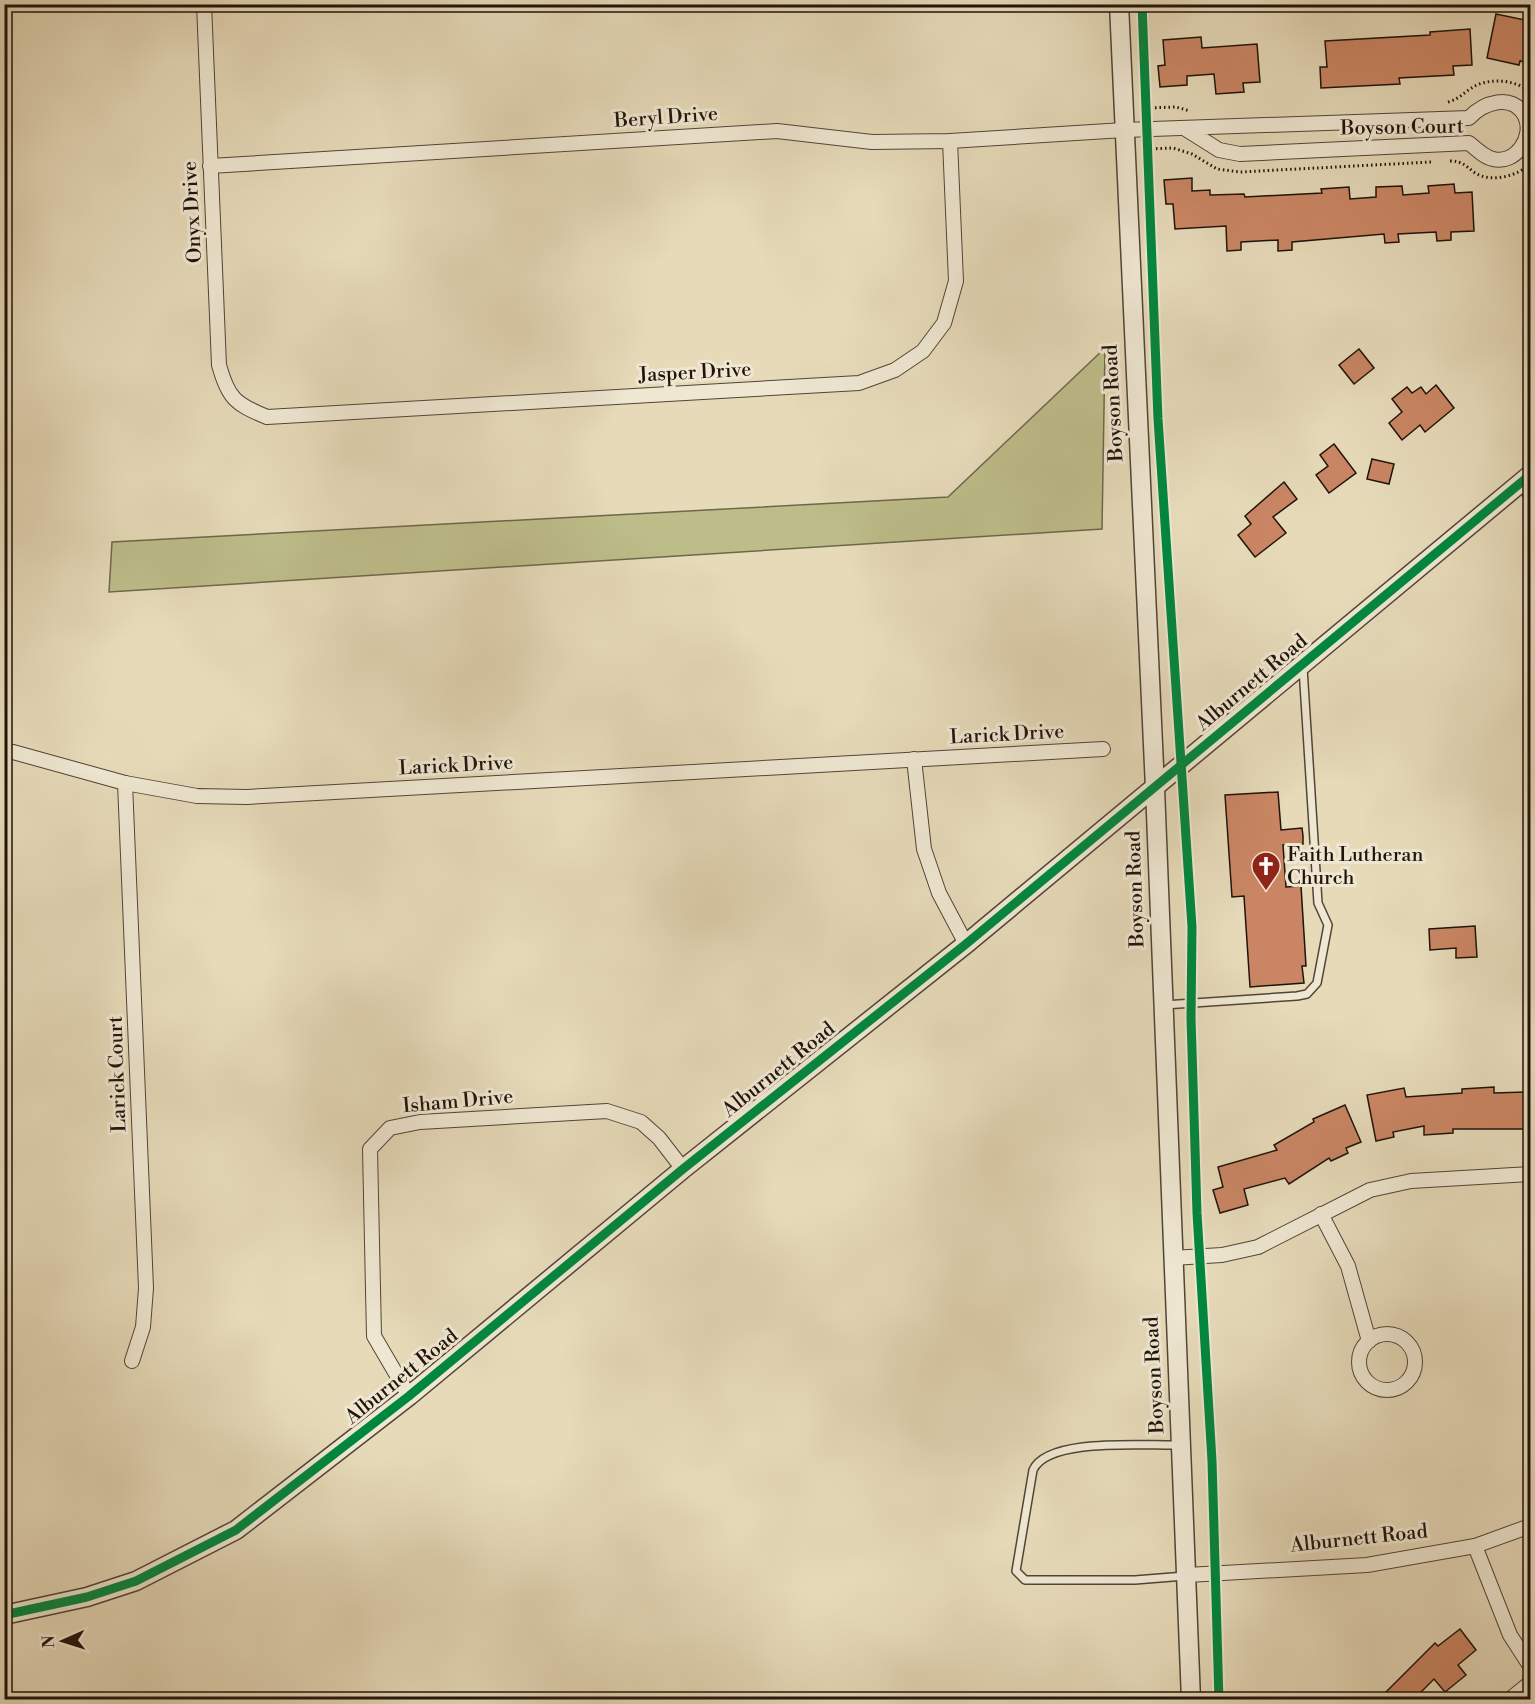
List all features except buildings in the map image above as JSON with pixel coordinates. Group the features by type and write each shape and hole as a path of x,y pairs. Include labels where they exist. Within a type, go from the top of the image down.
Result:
{"street":[{"name":"Onyx Drive","path":"204,4 219,365 226,390 244,408"},
{"name":"Boyson Road","path":"1119,4 1155,788 1191,1700"},
{"name":"Boyson Court","path":"1498,102 1510,105 1525,116 1527,129 1525,144 1518,153 1507,158 1493,159 1469,143 1240,153 1219,150 1184,128 1469,118 1478,108 1498,102"},
{"name":"Beryl Drive","path":"210,166 777,131 872,142 950,141 1184,128"},
{"name":"Jasper Drive","path":"244,408 267,417 836,385 860,383 895,370 923,351 944,322 957,281 950,141"},
{"name":"Alburnett Road","path":"4,1616 87,1597 136,1581 192,1555 237,1530 409,1396 683,1169 966,944 1526,479"},
{"name":"Larick Drive","path":"4,753 13,752 126,783 197,796 247,797 1103,749"},
{"path":"914,759 924,849 939,893 966,944"},
{"name":"Larick Court","path":"126,783 146,1288 143,1327 132,1362"},
{"name":"Isham Drive","path":"409,1396 374,1336 370,1149 390,1128 420,1122 607,1111 641,1122 659,1138 683,1169"},
{"path":"1172,1258 1222,1255 1258,1247 1370,1190 1411,1181 1530,1174"},
{"path":"1321,1214 1348,1266 1369,1341 1360,1358 1363,1377 1378,1389 1388,1390 1406,1383 1415,1368 1415,1359 1408,1343 1401,1338 1384,1334 1369,1341"},
{"name":"Alburnett Road","path":"1187,1575 1367,1565 1475,1546 1530,1526"},
{"path":"1475,1546 1510,1635 1530,1666"},
{"path":"1509,1700 1530,1683"}],"lane":[{"path":"1526,479 1530,501"},
{"path":"1163,1005 1297,996 1307,994 1317,983 1328,925 1318,903 1303,665"},
{"path":"1181,1445 1068,1448 1047,1455 1037,1462 1033,1470 1016,1571 1024,1580 1135,1580 1187,1575"}],"path":[{"path":"1447,103 1477,85 1491,82 1512,82 1530,93"},
{"path":"1145,97 1148,160"},
{"path":"1146,108 1176,107 1193,112"}],"green space":[{"path":"1105,348 1102,529 109,592 112,542 948,497"}],"cycle path":[{"path":"1142,4 1158,419 1192,927 1191,1018 1197,1213 1212,1461 1219,1700"},
{"path":"4,1615 87,1597 136,1581 236,1530 409,1396 683,1169 966,944 1530,475"}],"place":[{"name":"Faith Lutheran Church","path":"1266,892"}]}
